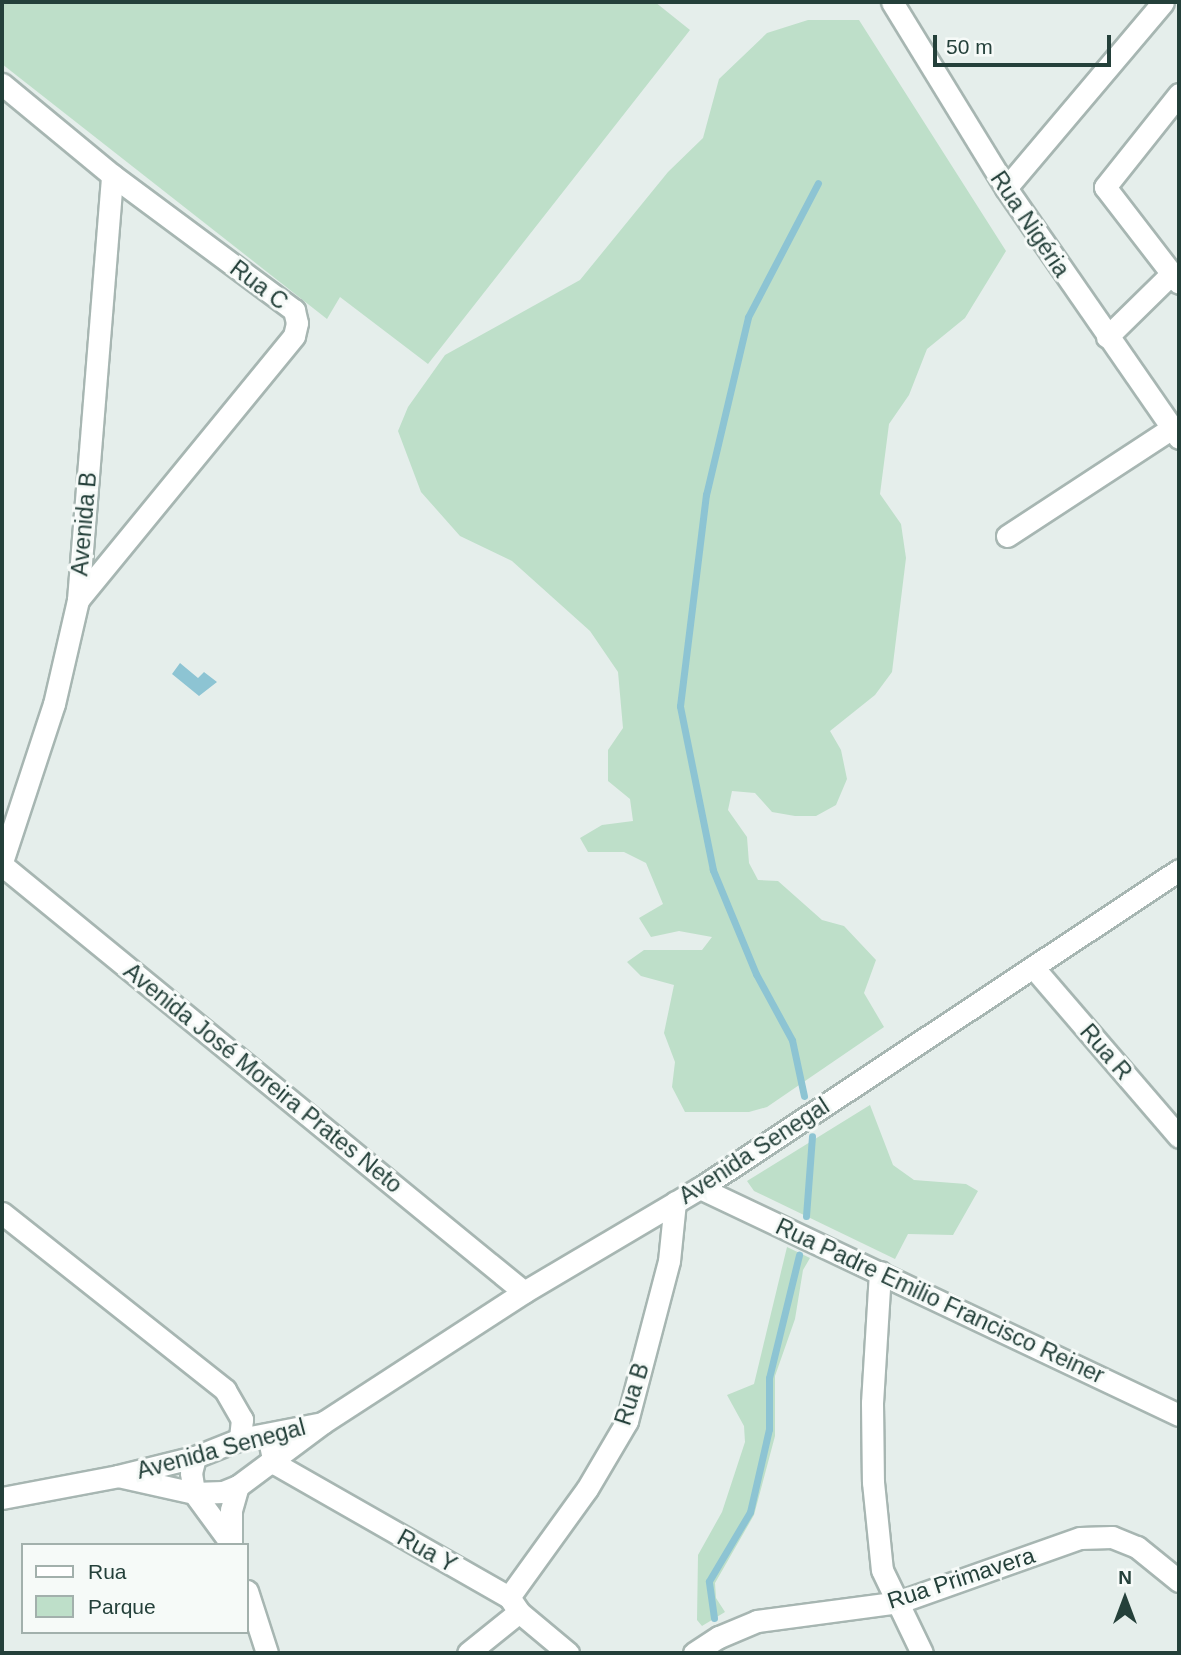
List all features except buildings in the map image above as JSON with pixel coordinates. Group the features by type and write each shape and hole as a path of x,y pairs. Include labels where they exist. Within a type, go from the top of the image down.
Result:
{"street":[{"name":"Rua Nigéria","path":"892,2 1006,188 1176,433"},
{"path":"1006,188 1163,2"},
{"name":"Rua C","path":"2,84 112,174 294,310 298,323 294,336 78,600"},
{"path":"1107,337 1175,279 1105,187 1179,94"},
{"name":"Avenida B","path":"2,864 54,704 78,600 112,174"},
{"path":"1007,536 1176,433"},
{"name":"Avenida José Moreira Prates Neto","path":"2,864 524,1292"},
{"name":"Avenida Senegal","path":"118,1476 194,1493 223,1492 238,1486 275,1463 324,1422 524,1292 700,1188 1179,870"},
{"name":"Rua R","path":"1033,967 1179,1136"},
{"name":"Rua Padre Emilio Francisco Reiner","path":"700,1188 1179,1415"},
{"name":"Rua B","path":"468,1653 514,1605 627,1421 669,1261 675,1202"},
{"path":"2,1213 225,1390 242,1419 240,1439"},
{"path":"880,1272 872,1403 873,1482 883,1570 922,1653"},
{"name":"Avenida Senegal","path":"2,1498 118,1476 195,1457 240,1439 324,1422"},
{"path":"268,1434 275,1463"},
{"path":"195,1457 191,1473 194,1493 230,1543"},
{"name":"Rua Y","path":"275,1463 514,1605 568,1653"},
{"path":"231,1543 231,1510 238,1486"},
{"name":"Rua Primavera","path":"694,1653 719,1637 758,1621 899,1602 1080,1538 1112,1536 1137,1547 1179,1581"},
{"path":"248,1594 267,1653"}],"green space":[{"path":"2,2 655,2 690,30 428,364 340,297 327,319 2,64"},
{"path":"808,20 859,20 1006,251 965,318 927,349 909,395 889,424 880,494 901,524 906,558 892,672 875,695 830,731 841,750 847,779 836,805 816,816 795,816 772,812 755,793 732,791 728,810 747,837 749,863 758,880 778,881 822,920 844,926 876,960 864,993 884,1027 767,1107 749,1112 685,1112 672,1087 675,1062 664,1033 674,985 641,976 627,962 644,950 702,950 712,937 679,931 651,937 639,918 663,904 646,863 624,852 588,852 580,838 602,825 633,821 630,799 608,781 608,750 623,728 618,672 590,631 512,561 460,536 421,492 398,431 408,407 445,355 580,280 668,172 703,138 719,79 767,33"},
{"path":"870,1105 893,1165 914,1180 966,1184 978,1191 953,1235 908,1234 895,1259 754,1191 747,1181"},
{"path":"787,1247 810,1258 803,1270 795,1319 775,1376 775,1436 754,1515 715,1583 716,1598 725,1612 702,1626 697,1620 698,1555 722,1512 745,1442 744,1426 727,1395 754,1384"}],"water":[{"path":"180,663 198,678 204,672 217,682 199,696 172,674"}],"waterway":[{"path":"804,1096 792,1040 756,974 713,870 680,706 706,495 748,317 818,183"},
{"path":"806,1216 812,1136"},
{"path":"714,1618 709,1581 750,1512 769,1429 769,1378 799,1255"}]}
